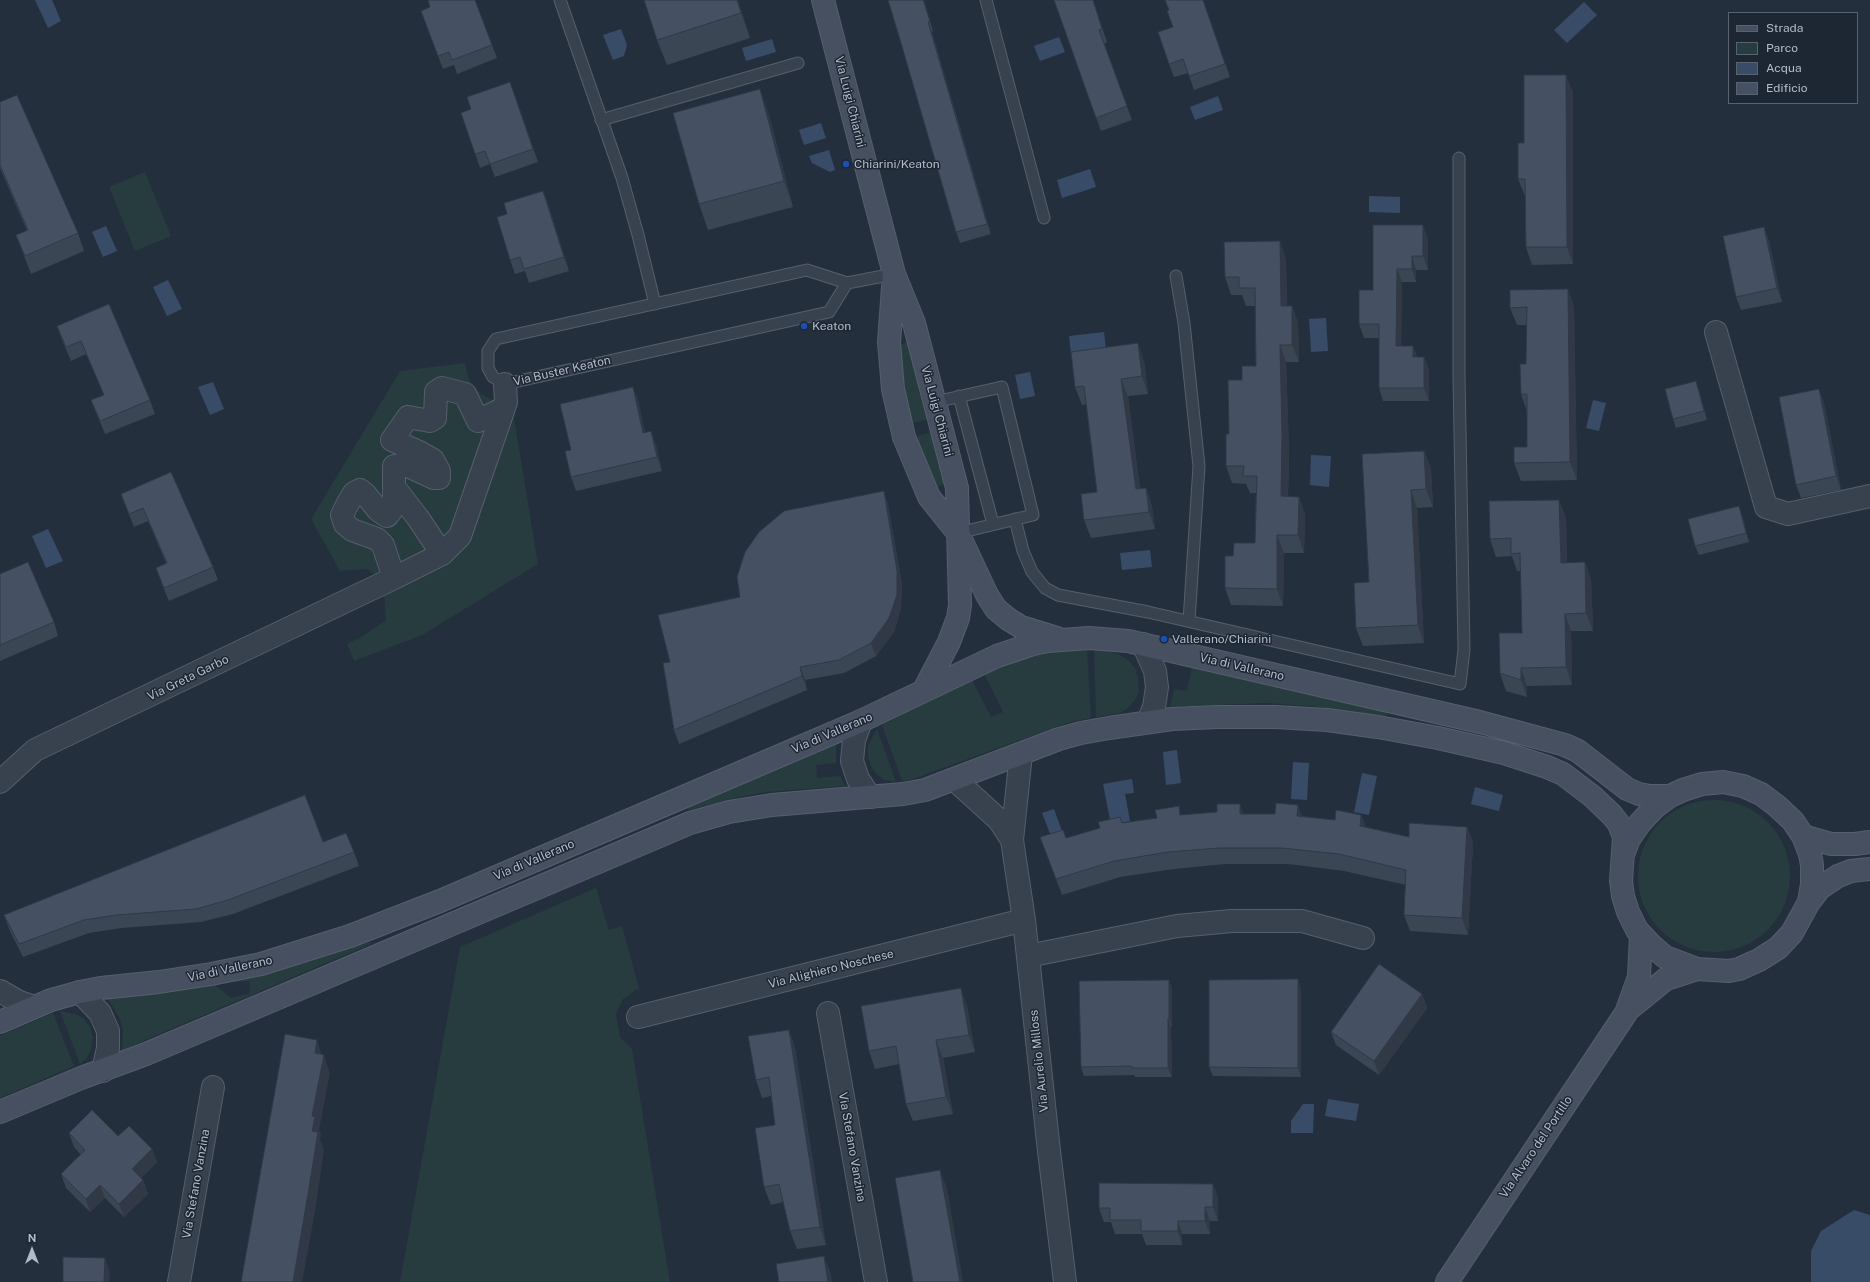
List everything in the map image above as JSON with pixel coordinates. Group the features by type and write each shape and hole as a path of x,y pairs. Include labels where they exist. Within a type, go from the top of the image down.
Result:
{"street":[{"name":"Via Luigi Chiarini","path":"823,0 894,274 902,335 935,402 944,495 958,533 960,605 958,618 950,642 924,690"},
{"name":"Via Luigi Chiarini","path":"894,274 905,299 902,335 893,389 904,436 944,495 958,533 987,595 1002,614 1021,627 1064,640"},
{"path":"1716,332 1766,507 1788,514 1870,496"},
{"name":"Via Greta Garbo","path":"0,782 34,750 147,698 442,554 460,536 506,402 505,384"},
{"path":"389,581 383,545 377,539 352,530 345,524 342,515 354,492 360,490 378,510 387,516 392,503 394,466 400,464 408,466 434,478 438,478 438,471 433,460 392,440 408,417 430,421 435,418 436,392 442,388 464,394 478,421 504,408"},
{"path":"394,487 418,518 442,554"},
{"name":"Via di Vallerano","path":"0,1022 34,1007 80,992 211,974 261,964 350,936 440,900 861,721 1002,654 1033,644 1064,640 1105,638 1143,644 1546,739 1578,751 1627,789 1639,794 1650,796 1670,796"},
{"path":"1143,644 1154,671 1157,687 1154,707 1148,722"},
{"name":"Via di Vallerano","path":"0,1112 103,1071 690,822 729,812 772,805 870,797 925,790 1081,732 1148,722 1230,716 1320,720 1400,731 1504,753 1553,769 1574,781 1612,815 1619,824 1624,837 1622,881 1625,904 1630,919 1641,935 1666,956 1697,969 1729,971 1739,969 1759,960 1778,948 1785,941 1798,923 1809,902 1820,888 1838,876 1852,871 1870,869"},
{"path":"861,721 854,740 852,761 858,779 870,797"},
{"name":"Via Aurelio Milloss","path":"1021,754 1012,840 1024,920 1065,1282"},
{"name":"Via Aurelio Milloss","path":"955,780 999,820 1012,840"},
{"name":"Via di Vallerano","path":"1624,852 1629,839 1640,822 1654,808 1670,796 1692,786 1707,783 1722,782 1743,786 1761,794 1777,806 1793,822 1803,836 1807,844 1812,865 1812,884 1809,902"},
{"path":"1803,836 1831,844 1855,844 1870,842"},
{"name":"Via Alighiero Noschese","path":"638,1018 1024,920"},
{"path":"1028,956 1177,926 1232,921 1302,921 1362,938"},
{"name":"Via Alvaro del Portillo","path":"1626,1013 1639,977 1641,935"},
{"name":"Via Alvaro del Portillo","path":"1447,1282 1626,1013 1666,979 1697,969"},
{"path":"0,991 19,1002 34,1007"},
{"path":"80,992 100,1013 108,1031 108,1048 103,1071"},
{"name":"Via Stefano Vanzina","path":"828,1013 876,1282"},
{"name":"Via Stefano Vanzina","path":"179,1282 213,1087"}],"lane":[{"path":"560,0 630,207 655,304"},
{"path":"986,0 1044,218"},
{"path":"601,120 798,63"},
{"path":"1015,519 1024,551 1032,572 1040,583 1051,592 1058,595 1189,621 1460,684 1464,650 1459,369 1459,158"},
{"name":"Via Buster Keaton","path":"847,283 829,312 505,384 493,377 488,368 488,351 496,339 807,270 847,283 894,274"},
{"path":"1176,276 1184,323 1199,466 1189,621"},
{"path":"935,402 1002,387 1033,515 958,533"},
{"path":"959,396 993,524"}],"green space":[{"path":"145,172 171,236 135,251 109,187"},
{"path":"905,342 908,342 930,419 912,423 905,389 900,347"},
{"path":"465,363 469,380 481,394 493,400 506,402 511,400 538,564 422,635 354,661 347,644 363,636 386,620 383,583 368,569 340,571 311,519 400,371"},
{"path":"933,432 946,483 938,487 920,448 917,436"},
{"path":"1094,649 1118,654 1128,660 1135,668 1139,691 1135,700 1127,709 1120,713 1096,717"},
{"path":"1068,650 1087,650 1091,718 1070,722 910,780 902,781 882,725 972,680 991,717 1003,712 984,673 1008,663 1039,655"},
{"path":"1192,667 1387,711 1388,713 1386,716 1310,706 1264,703 1170,707 1174,689 1187,691"},
{"path":"877,729 896,782 884,780 876,774 871,766 868,757 868,746"},
{"path":"836,744 836,763 816,765 817,778 840,776 845,786 767,792 739,797 689,810 688,808"},
{"path":"1707,800 1721,800 1736,803 1750,809 1768,822 1781,840 1787,854 1790,876 1787,898 1781,912 1768,930 1750,943 1736,949 1721,952 1707,952 1692,949 1678,943 1666,935 1655,924 1647,912 1641,898 1638,883 1638,869 1641,854 1647,840 1655,828 1666,817 1678,809 1692,803"},
{"path":"596,888 609,930 622,926 639,988 623,999 616,1014 620,1037 632,1049 670,1282 400,1282 460,947"},
{"path":"370,942 371,944 122,1050 123,1030 120,1019 108,999 215,985 231,998 250,993 249,981 231,982 274,972"},
{"path":"60,1011 75,1014 83,1018 90,1027 93,1038 91,1049 86,1059 80,1064"},
{"path":"53,1013 74,1066 0,1098 0,1036"}],"water":[{"path":"35,0 52,0 61,21 48,28"},
{"path":"1584,2 1597,15 1567,43 1554,30"},
{"path":"621,29 627,45 624,56 613,60 603,35"},
{"path":"1059,37 1065,52 1040,61 1034,46"},
{"path":"772,39 776,52 746,61 742,48"},
{"path":"1218,96 1223,110 1195,120 1190,107"},
{"path":"821,123 826,138 804,145 799,130"},
{"path":"829,150 835,170 830,172 812,163 809,156"},
{"path":"1090,169 1096,187 1062,198 1057,180"},
{"path":"1369,196 1400,197 1400,213 1369,212"},
{"path":"106,226 117,251 103,257 92,232"},
{"path":"168,280 182,309 167,316 153,287"},
{"path":"1326,318 1328,351 1311,352 1309,319"},
{"path":"1104,332 1106,350 1071,354 1069,336"},
{"path":"1030,372 1035,396 1020,399 1015,375"},
{"path":"213,382 224,409 210,415 198,387"},
{"path":"1593,400 1606,403 1599,431 1586,428"},
{"path":"1311,455 1331,456 1329,487 1310,485"},
{"path":"48,529 63,561 46,568 32,536"},
{"path":"1150,550 1152,567 1122,570 1120,553"},
{"path":"1177,750 1181,783 1166,785 1163,752"},
{"path":"1293,762 1309,763 1307,800 1291,799"},
{"path":"1362,773 1377,776 1369,815 1354,812"},
{"path":"1132,779 1134,793 1125,794 1130,821 1111,825 1103,784"},
{"path":"1475,787 1503,795 1499,811 1471,804"},
{"path":"1054,809 1062,831 1051,836 1042,813"},
{"path":"1328,1099 1359,1104 1356,1121 1325,1116"},
{"path":"1303,1104 1314,1104 1313,1133 1291,1133 1291,1121"},
{"path":"1854,1210 1870,1215 1870,1282 1811,1282 1811,1251 1821,1231"}],"building":[{"path":"428,0 475,0 492,45 452,60 449,52 438,56 421,11 430,7"},
{"path":"644,0 737,0 741,13 657,40"},
{"path":"888,0 923,0 930,21 928,22 987,224 956,232"},
{"path":"1054,0 1093,0 1102,29 1099,30 1127,106 1096,118"},
{"path":"1165,0 1203,0 1225,64 1189,76 1183,59 1169,64 1158,32 1173,27 1167,11 1169,10"},
{"path":"1524,75 1566,75 1567,247 1526,247 1525,179 1518,179 1518,143 1524,143"},
{"path":"510,82 533,149 490,164 485,151 475,154 461,113 471,109 467,97"},
{"path":"760,89 784,181 699,204 673,113"},
{"path":"17,95 78,233 25,256 16,235 28,230 0,165 0,102"},
{"path":"543,191 564,257 524,269 520,257 510,260 497,217 507,214 504,203"},
{"path":"1373,225 1423,225 1423,256 1412,256 1412,269 1397,269 1396,346 1413,346 1413,357 1424,357 1424,388 1379,388 1379,324 1359,324 1359,290 1373,290"},
{"path":"1764,227 1777,288 1736,297 1723,236"},
{"path":"1280,241 1281,306 1292,306 1292,345 1280,345 1282,435 1281,496 1299,497 1298,535 1277,535 1277,589 1225,588 1225,556 1233,556 1234,543 1255,543 1257,476 1243,476 1244,466 1226,466 1226,434 1229,434 1228,380 1242,380 1242,366 1256,366 1255,288 1239,288 1239,277 1225,277 1224,242"},
{"path":"1568,289 1570,462 1514,463 1514,447 1527,447 1527,394 1521,394 1520,364 1526,364 1527,307 1510,308 1510,290"},
{"path":"109,304 150,400 100,421 91,400 104,395 81,341 66,347 57,326"},
{"path":"1138,343 1142,376 1121,379 1136,489 1146,488 1149,512 1084,520 1081,494 1097,492 1084,386 1075,387 1071,352"},
{"path":"1696,381 1704,411 1673,419 1665,389"},
{"path":"633,387 643,433 651,431 657,457 571,477 565,451 571,450 560,404"},
{"path":"1819,389 1836,476 1796,485 1779,397"},
{"path":"1424,451 1426,489 1411,490 1418,625 1356,628 1354,583 1369,582 1362,454"},
{"path":"171,472 213,567 164,588 156,568 167,563 143,508 129,514 121,494"},
{"path":"884,491 897,571 897,595 889,618 871,643 839,660 800,667 802,676 674,730 663,663 670,662 658,615 740,597 737,577 745,552 759,532 784,511"},
{"path":"1559,500 1561,563 1585,562 1586,613 1565,614 1566,667 1521,668 1521,680 1500,673 1499,633 1522,633 1520,553 1511,554 1511,538 1490,539 1489,501"},
{"path":"1739,506 1746,533 1695,546 1688,519"},
{"path":"28,562 54,622 0,645 0,574"},
{"path":"305,795 323,842 346,833 354,852 228,900 196,909 116,915 84,920 19,944 4,915"},
{"path":"1276,803 1298,805 1297,816 1335,820 1336,810 1361,815 1360,826 1409,837 1409,823 1467,827 1462,918 1404,915 1406,870 1339,854 1282,848 1219,848 1168,852 1114,861 1056,879 1040,837 1063,830 1066,838 1100,828 1098,822 1120,817 1122,823 1157,818 1155,810 1179,806 1180,815 1217,812 1217,804 1240,804 1240,814 1275,814"},
{"path":"1379,964 1422,994 1374,1061 1331,1032"},
{"path":"1298,979 1298,1068 1209,1067 1209,980"},
{"path":"1169,980 1168,1068 1132,1068 1132,1066 1081,1067 1079,981"},
{"path":"961,988 969,1035 936,1040 946,1097 906,1104 896,1046 869,1051 861,1006"},
{"path":"789,1030 820,1227 790,1231 779,1184 764,1187 755,1128 775,1125 769,1077 756,1080 748,1036"},
{"path":"285,1034 317,1040 315,1053 324,1055 312,1116 315,1117 312,1131 318,1132 293,1282 241,1282"},
{"path":"92,1110 118,1136 129,1126 152,1149 132,1169 143,1180 119,1204 100,1185 86,1199 61,1174 85,1150 69,1133"},
{"path":"940,1170 960,1282 913,1282 895,1178"},
{"path":"1099,1183 1213,1184 1213,1207 1205,1207 1205,1221 1178,1221 1178,1231 1141,1231 1141,1220 1110,1220 1110,1208 1099,1208"},
{"path":"824,1256 828,1282 779,1282 776,1264"},
{"path":"63,1257 105,1258 104,1282 63,1282"}],"place":[{"name":"Chiarini/Keaton","path":"846,164"},
{"name":"Keaton","path":"804,326"},
{"name":"Vallerano/Chiarini","path":"1164,639"}]}
